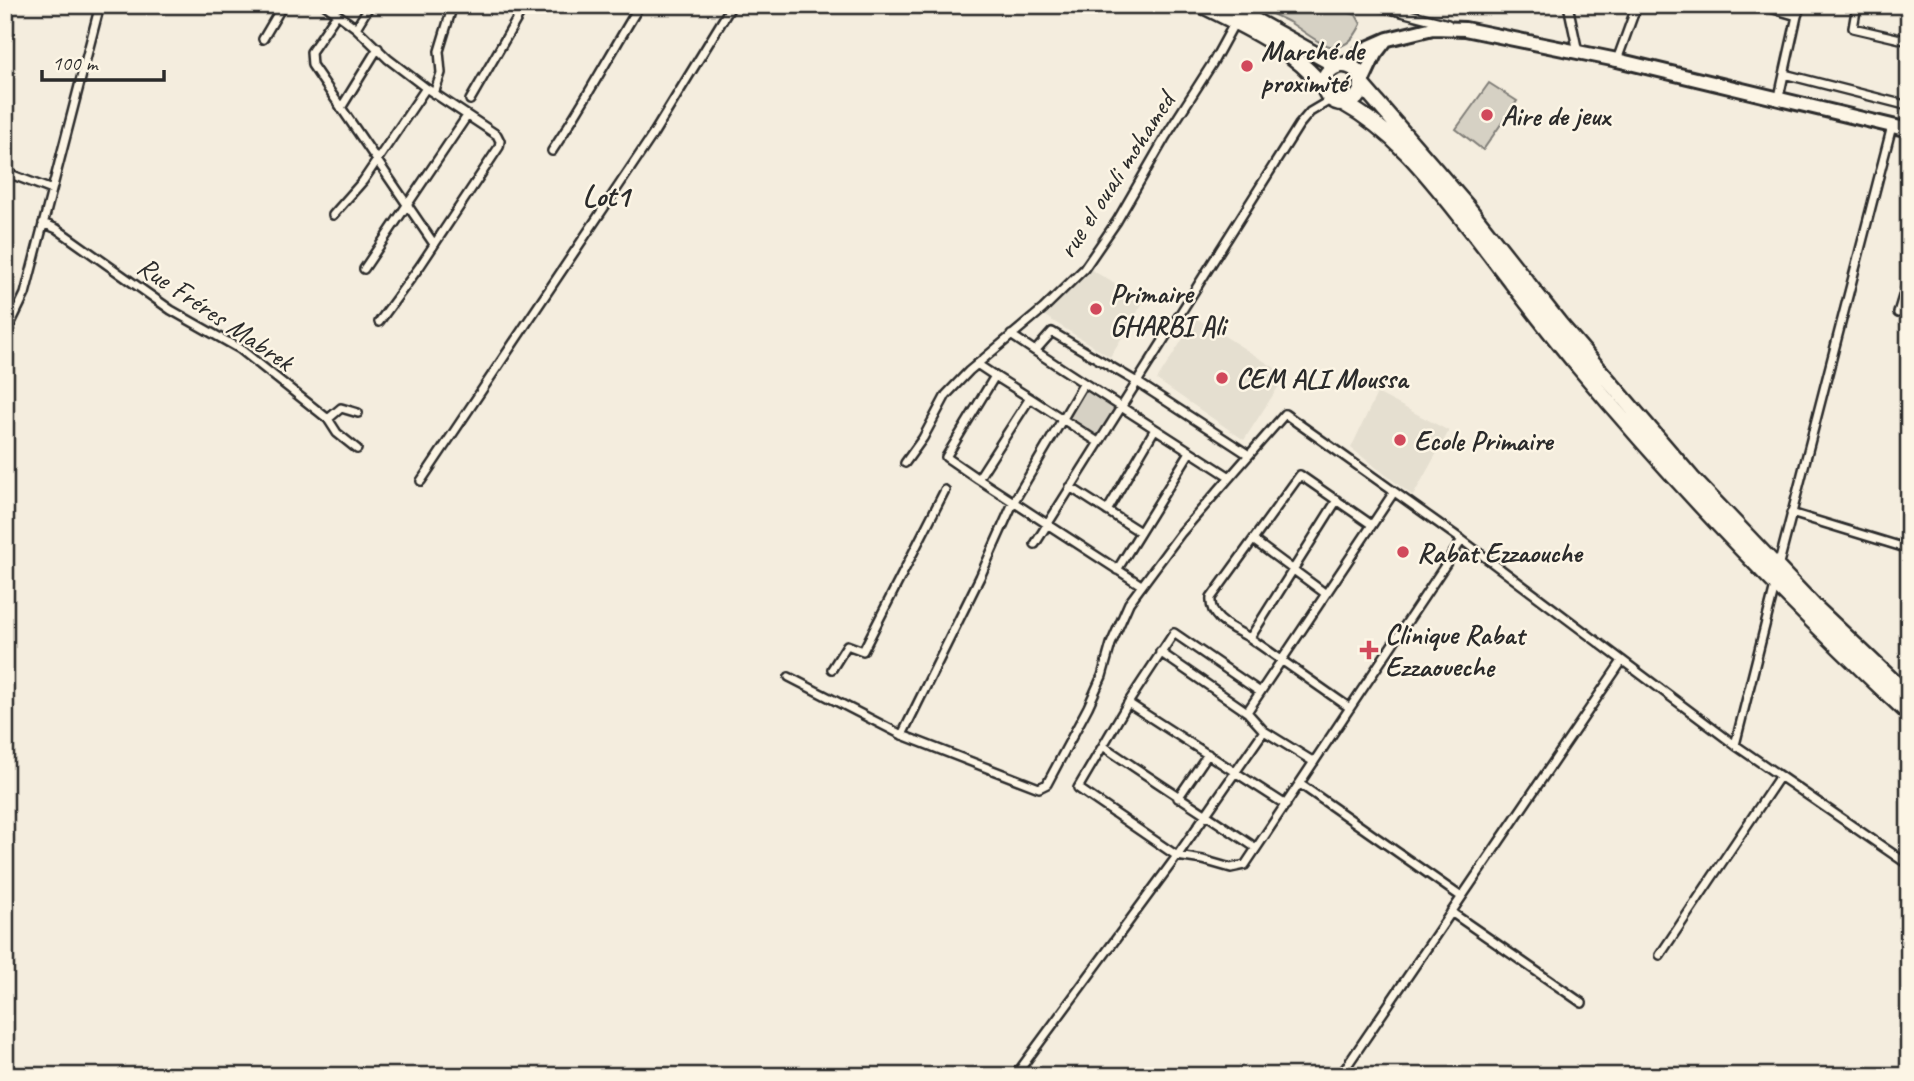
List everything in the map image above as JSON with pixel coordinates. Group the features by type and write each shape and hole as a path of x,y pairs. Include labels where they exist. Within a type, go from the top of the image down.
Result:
{"highway":[{"path":"1201,5 1286,51 1303,64 1333,97 1374,122 1407,150 1576,363 1661,464 1775,585 1909,714"},
{"path":"1227,5 1328,61 1356,69 1362,83 1466,205 1560,324 1692,478 1825,617 1909,696"},
{"path":"1342,65 1329,72 1324,83 1333,97 1354,100 1361,91 1362,83"}],"main road":[{"path":"1342,65 1363,50 1388,38 1433,28 1465,29 1578,51 1909,130"},
{"path":"1362,83 1375,54 1388,38"}],"street":[{"path":"5,335 25,294 100,5"},
{"path":"263,39 283,5"},
{"path":"325,5 426,88 497,135 500,141 434,244 379,322"},
{"path":"356,28 370,5"},
{"path":"434,94 441,73 439,51 453,5"},
{"path":"470,100 525,5"},
{"path":"552,151 577,116 597,76 640,5"},
{"path":"421,481 652,136 732,5"},
{"path":"1374,5 1465,29"},
{"path":"1567,5 1578,51"},
{"path":"1617,60 1637,5"},
{"path":"1760,5 1797,16"},
{"path":"1779,97 1801,5"},
{"path":"1857,5 1853,28 1909,41"},
{"path":"337,14 311,52 310,59 434,244"},
{"name":"rue el ouali mohamed","path":"905,463 923,438 946,395 1084,269 1212,64 1235,22"},
{"path":"341,108 378,48"},
{"path":"1784,74 1909,106"},
{"path":"333,215 363,181 426,88"},
{"path":"1035,544 1299,125 1310,112 1333,97"},
{"path":"363,269 467,116"},
{"path":"1735,744 1791,513 1892,126"},
{"path":"5,172 52,190"},
{"name":"Rue Fréres Mabrek","path":"43,223 57,229 171,310 240,349 328,419 337,433 357,449"},
{"path":"1898,313 1909,276"},
{"path":"1035,351 1052,332 1137,382 1249,455"},
{"path":"1011,335 1230,477"},
{"path":"977,364 1098,442"},
{"path":"995,376 946,457 1046,526 1141,586"},
{"path":"902,735 980,578 1013,503 1084,383"},
{"path":"978,479 1030,398"},
{"path":"328,419 341,408 358,413"},
{"path":"789,677 902,735 1039,788 1047,784 1088,708 1124,613 1141,586 1166,551 1284,414 1462,540 1735,744 1909,865"},
{"path":"1107,511 1155,429"},
{"path":"1117,570 1190,452"},
{"path":"1350,708 1214,616 1210,607 1211,598 1300,475 1372,525"},
{"path":"1070,487 1140,532"},
{"path":"832,669 847,645 863,651 945,490"},
{"path":"1247,712 1394,492"},
{"path":"1250,638 1337,500"},
{"path":"1791,513 1909,549"},
{"path":"1253,540 1326,594"},
{"path":"1260,692 1174,633 1128,703 1078,789 1177,856 1231,868 1245,865 1462,540"},
{"path":"1160,652 1247,712 1264,731 1314,762"},
{"path":"1340,1076 1460,896 1622,662"},
{"path":"1128,703 1286,805"},
{"path":"1015,1076 1177,856 1264,731"},
{"path":"1103,746 1178,799 1205,813 1256,848"},
{"path":"1178,799 1208,754"},
{"path":"1660,955 1780,776"},
{"path":"1300,784 1460,896"},
{"path":"1451,912 1582,1003"}],"shaded area":[{"path":"1253,5 1325,5 1356,15 1361,24 1353,37 1336,47 1317,41 1289,22"},
{"name":"Aire de jeux","path":"1489,83 1517,101 1483,150 1456,129"},
{"name":"Primaire GHARBI Ali","path":"1090,269 1144,301 1110,357 1045,316"},
{"name":"CEM ALI Moussa","path":"1196,318 1286,375 1244,440 1157,380"},
{"path":"1084,387 1117,408 1097,439 1067,419"},
{"name":"Ecole Primaire","path":"1377,393 1449,431 1413,496 1351,448"}],"place":[{"name":"Marché de proximité","path":"1247,66"},
{"name":"Aire de jeux","path":"1487,115"},
{"name":"Primaire GHARBI Ali","path":"1096,309"},
{"name":"CEM ALI Moussa","path":"1222,378"},
{"name":"Ecole Primaire","path":"1400,440"},
{"name":"Rabat Ezzaouche","path":"1403,552"},
{"name":"Clinique Rabat Ezzaoueche","path":"1369,650"}],"district":[{"name":"Lot1","path":"606,196"}]}
